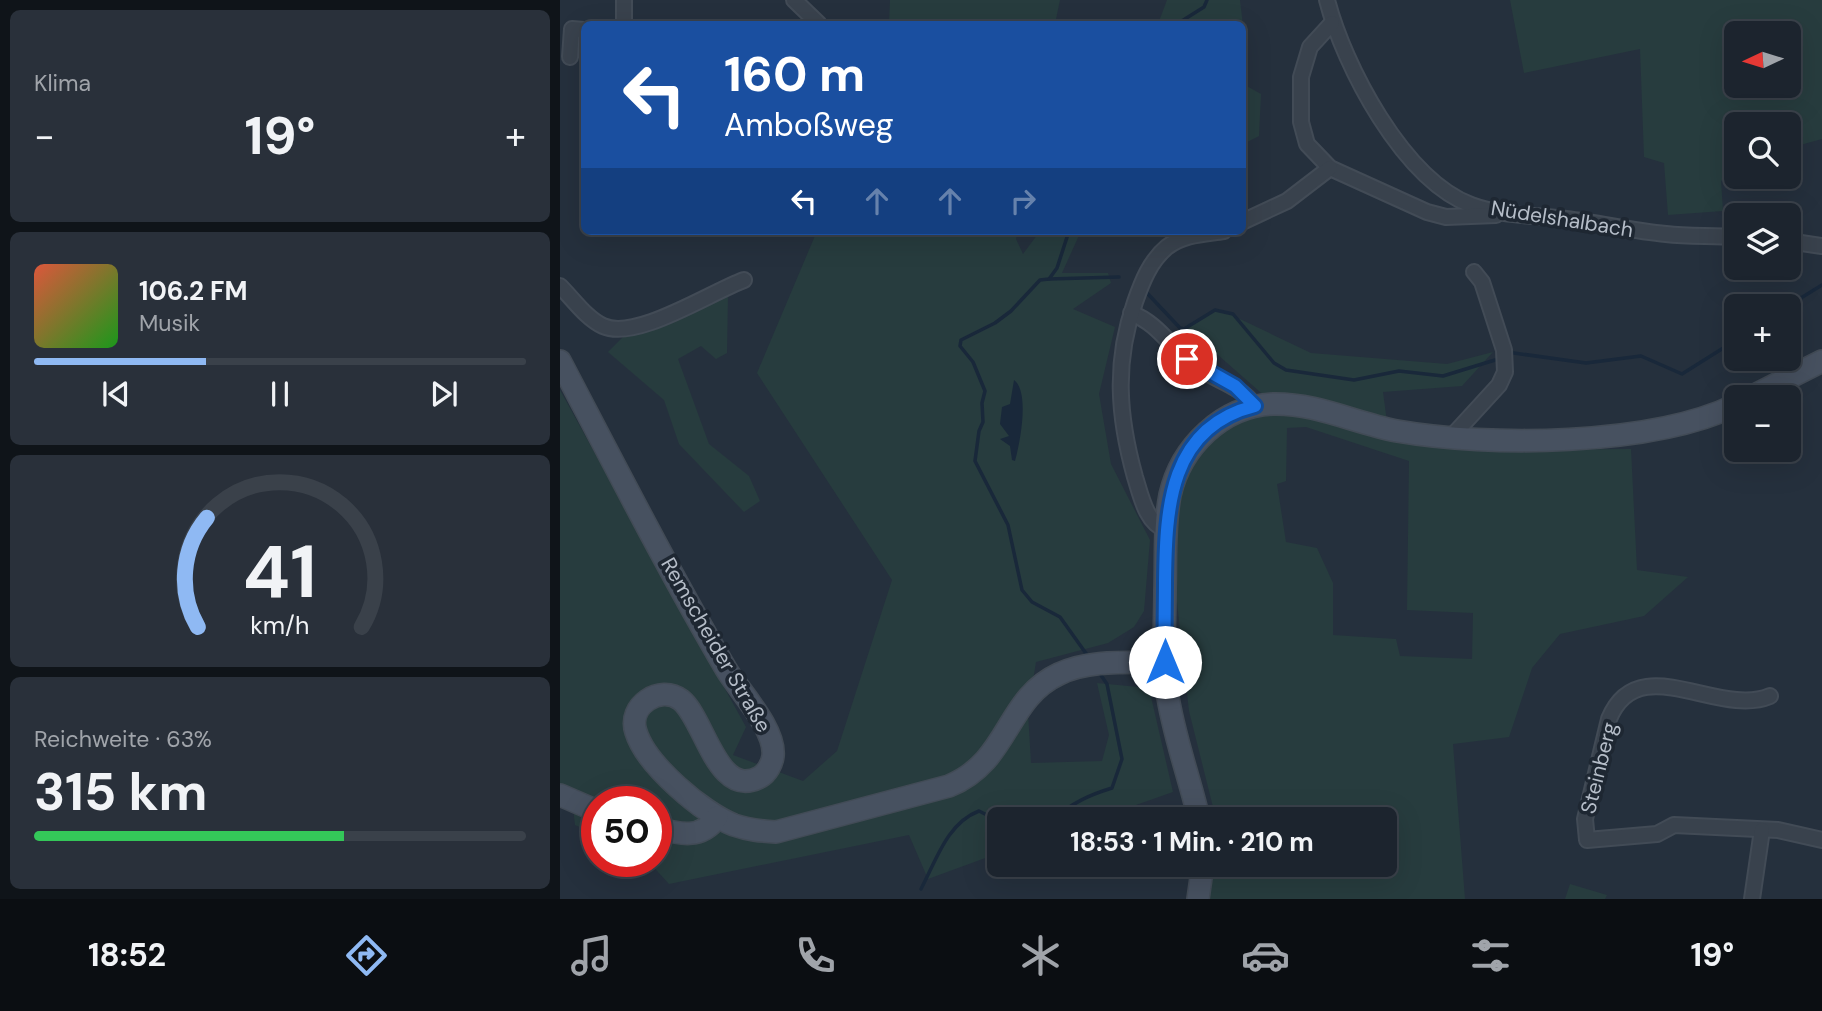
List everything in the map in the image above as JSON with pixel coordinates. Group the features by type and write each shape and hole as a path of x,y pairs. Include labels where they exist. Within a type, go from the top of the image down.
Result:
{"main road":[{"name":"Remscheider Straße","path":"560,361 727,670 761,720 772,742 773,758 767,771 758,778 739,779 719,766 699,723 682,701 660,693 645,702 639,710 635,727 643,749 689,796 717,817"},
{"path":"1775,385 1822,361"},
{"path":"1196,807 1173,722 1165,662 1166,530 1171,492 1190,451 1223,419 1255,406 1285,404 1310,407 1377,427 1444,438 1529,439 1617,434 1693,421 1724,409"},
{"path":"672,831 691,834 711,825 717,817 752,830 776,832 889,804 960,782 992,756 1021,708 1038,688 1060,674 1092,666 1165,662"},
{"path":"560,796 581,805"},
{"path":"1198,899 1201,877"}],"street":[{"path":"624,0 624,21"},
{"path":"794,0 816,21"},
{"name":"Nüdelshalbach","path":"1332,2 1332,23 1374,106 1411,159 1431,179 1465,202 1514,214 1668,235 1724,237"},
{"path":"1332,23 1310,47 1300,88 1304,139 1330,168 1437,215 1514,214"},
{"path":"570,57 572,29 581,30"},
{"path":"1246,220 1287,201 1330,168"},
{"path":"1166,530 1157,527 1144,504 1123,427 1120,360 1131,313 1146,275 1167,247 1195,235"},
{"path":"1801,243 1822,246"},
{"path":"1444,438 1455,433 1499,385 1505,372 1504,350 1482,282 1474,272"},
{"path":"560,286 597,323 621,331 649,324 744,280"},
{"path":"1131,313 1149,321 1194,365 1235,386 1255,406"},
{"name":"Steinberg","path":"1770,696 1759,701 1732,699 1652,686 1628,692 1615,705 1609,719 1585,819 1587,839 1657,834 1675,825 1792,831 1822,840"},
{"path":"1752,899 1762,830"}],"green space":[{"path":"890,0 1060,0 1056,21 889,21"},
{"path":"1167,0 1240,0 1242,21 1159,21"},
{"path":"1510,0 1822,0 1822,139 1801,145 1801,112 1724,112 1724,179 1721,181 1723,211 1668,215 1664,163 1644,157 1640,49 1524,73"},
{"path":"1246,86 1261,94 1259,136 1246,142"},
{"path":"815,235 1017,235 1016,239 1023,254 1037,235 1079,235 1062,273 1108,273 1111,283 1073,309 1115,327 1099,394 1111,464 1150,540 1144,611 1134,627 1108,643 1036,662 1028,712 1031,763 1102,761 1109,735 1097,683 1149,688 1173,792 1130,807 987,807 987,857 928,879 909,835 669,884 663,877 672,877 672,786 581,786 581,827 575,825 572,799 560,789 560,390 746,727 733,755 803,781 837,751 892,580 757,373"},
{"path":"728,296 727,353 716,359 701,346 678,359 709,444 749,476 760,501 744,512 679,444 664,400 608,352 627,333 652,330"},
{"path":"1219,309 1311,353 1447,364 1493,352 1462,386 1383,392 1389,437 1487,450 1631,449 1637,570 1688,577 1644,616 1560,634 1532,668 1509,737 1453,744 1465,899 1207,899 1213,877 1397,877 1397,807 1213,807 1189,711 1170,539 1174,494 1214,431 1277,407 1185,326","holes":["1306,427 1409,461 1407,610 1473,613 1472,659 1400,656 1396,639 1333,635 1333,583 1317,548 1286,542 1277,484 1286,481 1287,428"]},
{"path":"1570,884 1607,895 1605,899 1565,899"}],"water":[{"path":"1014,380 1019,386 1023,406 1015,461 1012,460 1010,446 1000,439 1009,436 1000,424 1002,407 1010,404"}],"waterway":[{"path":"1182,21 1204,7 1207,0"},
{"path":"1068,235 1057,268 1049,279 1040,280 1011,311 995,323 961,340 960,346 973,362 985,391 982,403 983,422 979,431 975,461 1008,525 1022,590 1032,602 1060,617 1090,659"},
{"path":"1049,279 1119,277"},
{"path":"1801,298 1822,285"},
{"path":"1147,293 1184,329 1215,310 1233,314 1274,363 1286,370 1354,380 1399,371 1443,376 1495,360"},
{"path":"1514,353 1586,363 1641,356 1682,374 1724,348"},
{"path":"1069,807 1112,788 1122,759 1107,684 1098,671"},
{"path":"921,889 944,844 959,824 979,811 987,815"}],"route":[{"path":"1165,662 1166,530 1168,505 1175,480 1182,464 1200,438 1223,419 1255,406 1235,386 1187,359"}]}
